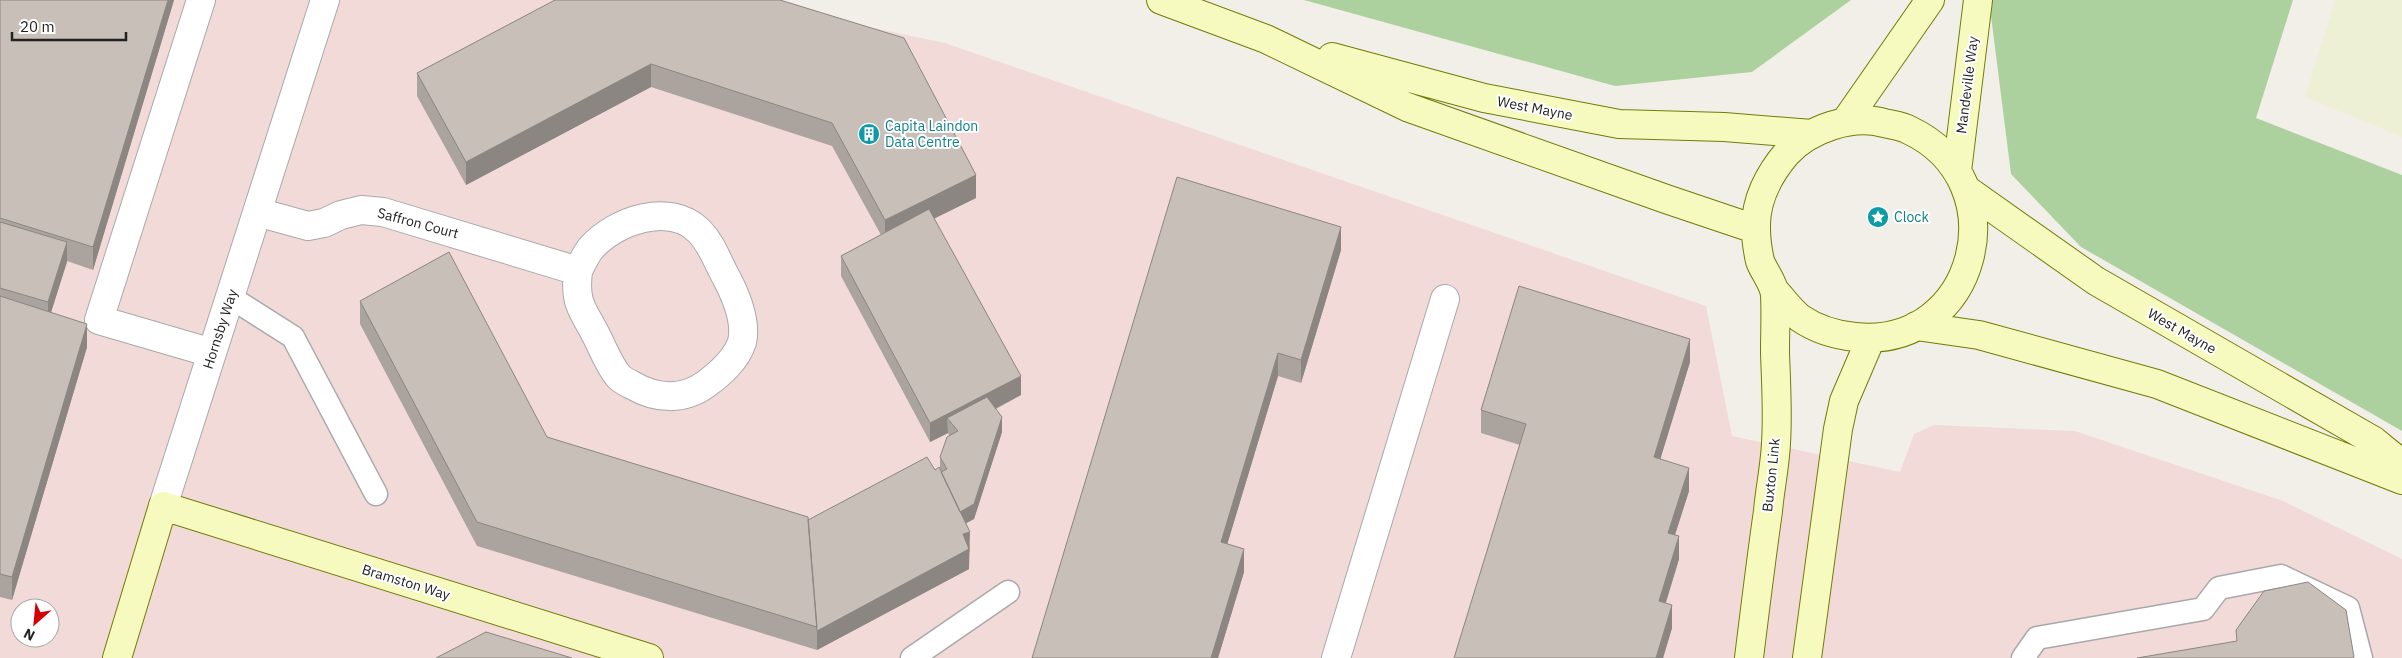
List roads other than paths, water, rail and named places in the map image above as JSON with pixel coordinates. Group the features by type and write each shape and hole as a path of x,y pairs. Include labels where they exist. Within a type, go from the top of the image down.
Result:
{"main road":[{"name":"West Mayne","path":"1161,0 1266,39 1484,98 1619,124 1724,127 1812,134"},
{"path":"1846,122 1930,0"},
{"name":"Mandeville Way","path":"1962,180 1978,0"},
{"name":"West Mayne","path":"1266,39 1407,107 1666,199 1756,228"},
{"path":"1878,121 1909,129 1936,146 1962,180 1974,221 1972,253 1961,282 1942,307 1916,326 1895,335 1871,338 1834,334 1801,318 1774,291 1760,261 1756,228 1759,200 1771,174 1789,151 1812,134 1846,122 1878,121"},
{"name":"West Mayne","path":"1962,180 2096,281 2374,441 2402,464"},
{"name":"Buxton Link","path":"1749,658 1776,442 1774,291"},
{"path":"1916,326 2004,341 2157,384 2402,480"},
{"path":"1808,658 1838,429 1844,402 1871,338"},
{"name":"Hornsby Way","path":"117,658 163,506"},
{"name":"Bramston Way","path":"163,506 649,658"}],"street":[{"path":"201,0 99,320 212,353"},
{"name":"Hornsby Way","path":"163,506 325,0"},
{"name":"Saffron Court","path":"257,212 308,226 324,223 341,215 361,210 383,212 578,271"},
{"path":"660,216 686,221 699,231 711,246 734,292 743,327 742,341 734,357 724,370 705,385 689,394 674,397 642,391 620,378 608,361 582,311 576,292 578,271 590,250 612,231 648,217 660,216"},
{"path":"1336,658 1445,299"}],"lane":[{"path":"230,297 292,337 376,494"},
{"path":"2023,658 2037,638 2203,609 2219,588 2282,576 2348,608 2361,658"},
{"path":"912,658 1008,592"}],"place":[{"name":"Capita Laindon Data Centre","path":"869,134"},
{"name":"Clock","path":"1878,217"}]}
